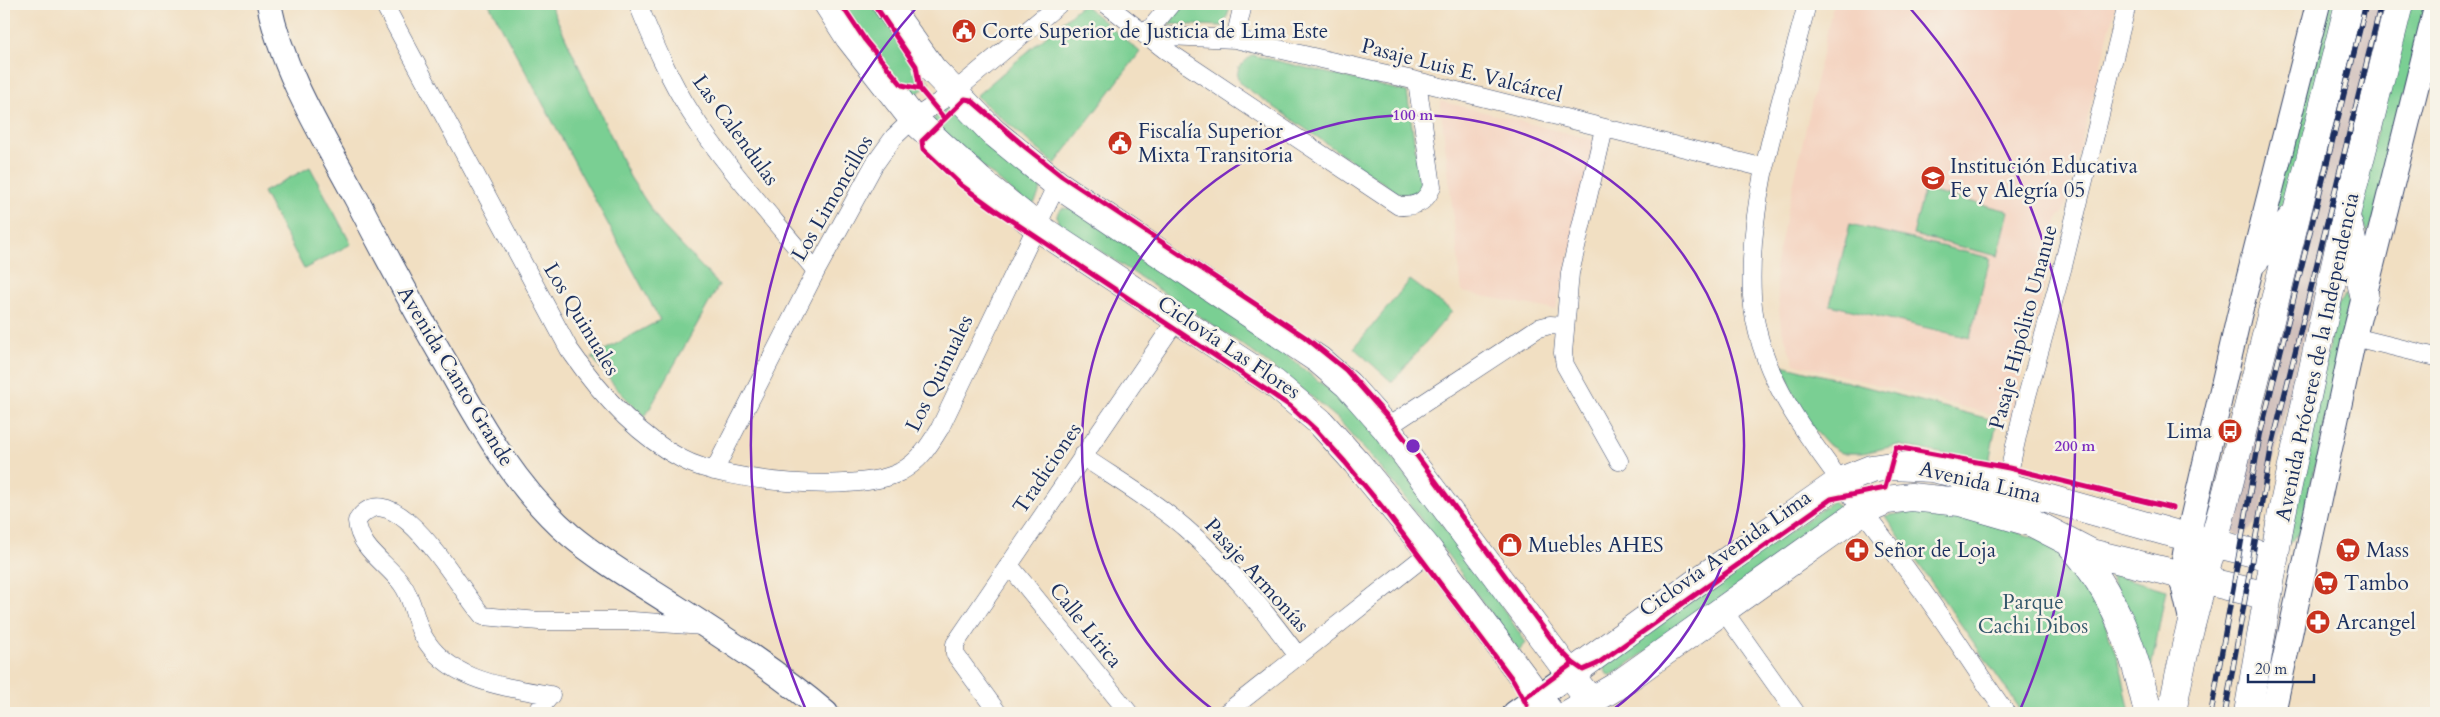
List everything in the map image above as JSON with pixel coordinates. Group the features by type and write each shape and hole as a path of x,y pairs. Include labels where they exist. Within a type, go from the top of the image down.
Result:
{"main road":[{"name":"Avenida Canto Grande","path":"269,4 276,35 293,79 425,329 483,429 507,464 537,502 568,533 596,556 706,626 826,713"},
{"path":"828,4 849,37 913,118 954,158 1036,226 1274,383 1320,422 1356,462 1430,552 1544,705"},
{"path":"886,4 918,52 953,93 993,132 1057,184 1319,360 1348,385 1386,428 1569,675 1580,707"},
{"path":"2201,540 2239,316 2318,4"},
{"path":"2172,713 2192,618 2192,579 2201,540 2296,214 2349,4"},
{"name":"Avenida Próceres de la Independencia","path":"2248,713 2274,558 2346,215 2399,4"},
{"name":"Avenida Próceres de la Independencia","path":"2273,713 2354,337 2436,8"},
{"path":"2254,261 2296,214"},
{"path":"2346,215 2364,295"},
{"name":"Avenida Lima","path":"1515,713 1544,705 1569,675 1841,481 1871,470 1904,465 1932,468 2304,566"},
{"name":"Avenida Lima","path":"1580,707 1616,687 1862,511 1888,500 1911,497 1960,502 2011,516 2064,538 2092,553 2192,579 2297,603"},
{"path":"2064,538 2085,560 2106,591 2132,653 2148,713"}],"street":[{"name":"Los Quinuales","path":"384,4 579,364 601,393 641,430 682,460 714,471 805,484 868,480 899,472 922,457 940,428 1057,184"},
{"name":"Las Calendulas","path":"638,4 672,79 692,114 816,271"},
{"name":"Los Limoncillos","path":"714,471 816,271 874,165 894,136 913,118 953,93 1059,4"},
{"path":"1106,4 1145,35 1399,206 1410,206 1422,202 1430,195 1432,186 1417,81"},
{"path":"1145,35 1171,4"},
{"path":"1235,39 1243,4"},
{"path":"1807,4 1765,168 1752,256 1752,299 1760,338 1772,373 1788,406 1808,439 1918,585 2006,713"},
{"name":"Pasaje Hipólito Unanue","path":"2006,486 2022,414 2063,266 2127,4"},
{"name":"Pasaje Luis E. Valcárcel","path":"1145,35 1235,39 1417,81 1765,168"},
{"path":"1604,129 1570,272 1563,353 1565,365 1619,462"},
{"name":"Tradiciones","path":"998,713 955,654 955,644 1082,456 1178,319"},
{"path":"1386,428 1538,328 1550,325 1564,326"},
{"path":"2354,337 2436,357"},
{"name":"Pasaje Armonías","path":"1082,456 1184,526 1261,607 1298,656"},
{"path":"536,713 551,695 488,684 449,665 428,644 402,584 361,539 357,521 364,510 375,506 386,507 424,537 483,616 539,621 632,621 706,626"},
{"path":"1226,713 1430,552"},
{"name":"Calle Lírica","path":"1008,564 1129,713"},
{"path":"1723,610 1796,713"}],"shaded area":[{"name":"Institución Educativa Fe y Alegría 05","path":"1833,4 2116,4 2063,214 2059,215 2054,234 2057,239 2010,419 1794,363 1781,327 1775,268"},
{"path":"2360,4 2387,4 2258,521 2241,537 2230,530"},
{"path":"1440,101 1598,141 1556,310 1462,292"}],"green space":[{"path":"489,4 550,4 630,177 662,225 719,285 645,417 617,389 592,357 660,320"},
{"path":"844,4 877,4 930,84 911,98 865,37"},
{"path":"1083,4 1140,52 1055,164 976,96"},
{"path":"1185,4 1231,4 1224,26 1169,24"},
{"path":"2320,4 2342,4 2300,175 2281,206 2272,211"},
{"path":"2409,4 2428,4 2373,223 2367,232 2358,205"},
{"path":"1252,55 1407,92 1421,188 1412,194 1399,194 1241,84 1237,76 1239,67"},
{"path":"949,106 957,111 1038,185 1041,189 1035,202 1029,206 932,123 935,117"},
{"path":"310,167 351,244 304,269 263,192"},
{"path":"1924,190 2009,211 1998,256 1913,235"},
{"path":"1062,208 1073,209 1260,334 1352,408 1376,435 1490,589 1526,643 1519,651 1394,483 1337,418 1246,347 1058,223 1057,215"},
{"path":"1850,224 1990,258 1970,338 1830,305"},
{"path":"1410,280 1452,311 1392,382 1354,348"},
{"path":"2346,294 2349,318 2300,531 2292,542 2288,543 2337,305"},
{"path":"1783,365 1997,421 1989,462 1898,445 1863,453 1842,453 1827,444 1807,421 1793,393"},
{"path":"1833,501 1840,507 1842,514 1611,676 1607,674 1602,664"},
{"name":"Parque Cachi Dibos","path":"1909,512 1963,515 2051,543 2071,560 2094,591 2122,673 2130,713 2023,713 1885,516"},
{"path":"2110,574 2166,590 2148,684"}],"railway":[{"path":"2211,713 2260,435 2366,4"},
{"path":"2225,713 2271,450 2381,4"}],"cycle path":[{"path":"841,4 865,40 902,85 920,89"},
{"path":"874,4 916,66 920,89 944,118"},
{"name":"Ciclovía Las Flores","path":"1527,705 1513,680 1383,508 1316,430 1290,406 994,209 961,185 923,149 922,141 965,99 971,100 1062,176 1305,337 1346,370 1393,423 1558,648 1573,663"},
{"name":"Ciclovía Avenida Lima","path":"1524,699 1573,663 1583,670 1597,664 1831,499 1885,488 1896,447 2009,468 2172,508"}],"place":[{"name":"Corte Superior de Justicia de Lima Este","path":"964,31"},
{"name":"Fiscalía Superior Mixta Transitoria","path":"1120,143"},
{"name":"Institución Educativa Fe y Alegría 05","path":"1933,178"},
{"name":"Lima","path":"2230,431"},
{"name":"Muebles AHES","path":"1510,545"},
{"name":"Señor de Loja","path":"1857,550"},
{"name":"Mass","path":"2348,550"},
{"name":"Tambo","path":"2326,583"},
{"name":"Arcangel","path":"2318,622"}]}
